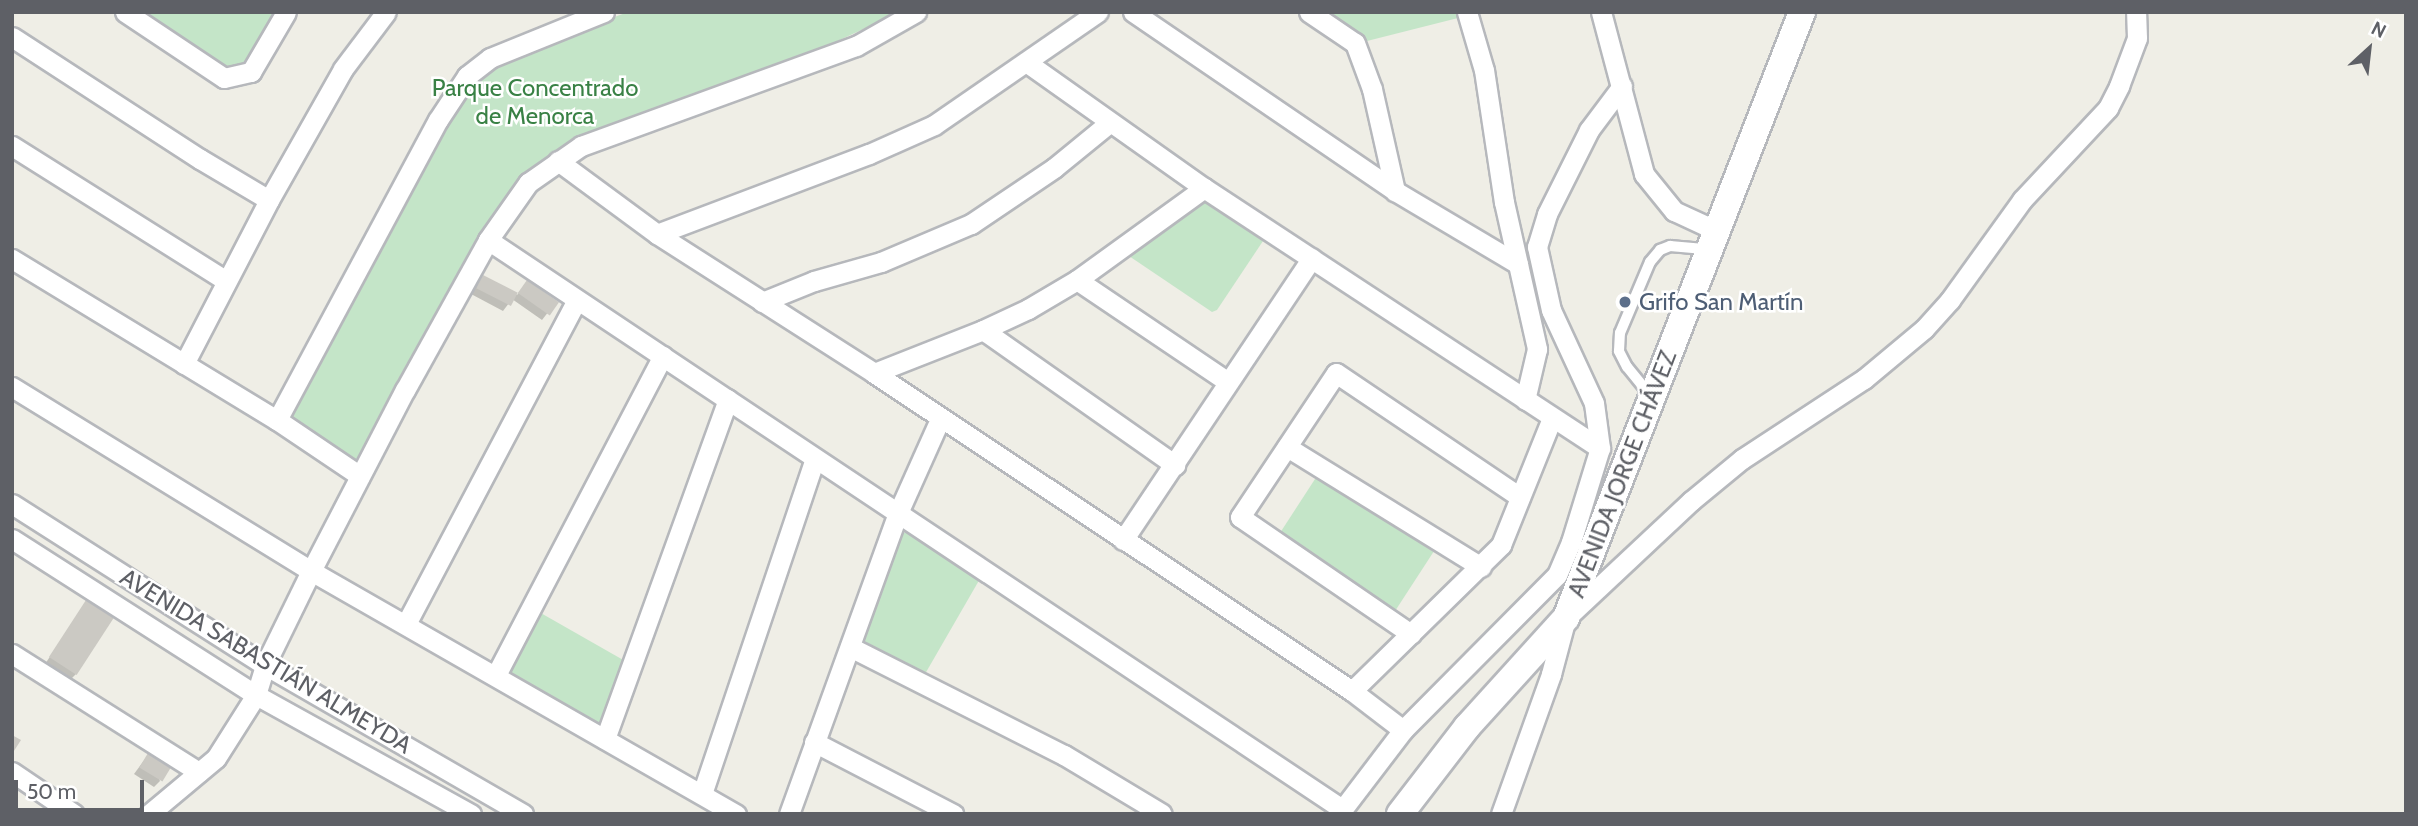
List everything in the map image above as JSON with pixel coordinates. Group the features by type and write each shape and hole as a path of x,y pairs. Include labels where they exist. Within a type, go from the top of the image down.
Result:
{"main road":[{"name":"AVENIDA JORGE CHÁVEZ","path":"1399,814 1466,727 1566,618 1802,12"}],"street":[{"path":"125,12 225,78 251,72 286,12"},
{"path":"184,363 269,200 343,69 386,12"},
{"path":"149,814 216,758 256,695 265,665 360,475 488,240 528,183 581,146 856,46 916,12"},
{"path":"657,233 869,154 934,125 1098,12"},
{"path":"1133,12 1395,191 1518,264"},
{"path":"1309,12 1354,43 1372,89 1395,191"},
{"path":"1467,12 1484,70 1504,202 1537,349 1525,400"},
{"path":"1601,12 1644,174 1674,211 1712,240"},
{"path":"1501,814 1551,674 1566,618 1681,511 1742,459 1864,379 1924,329 1950,300 2022,200 2108,108 2137,38 2136,12"},
{"path":"277,420 438,120 467,76 490,58 597,13"},
{"path":"12,37 200,159 269,200"},
{"path":"1026,62 1204,188 1600,448"},
{"path":"488,240 1340,811 1403,730 1558,575 1584,507 1600,448 1594,403 1551,310 1537,247 1547,214 1589,130 1622,86"},
{"path":"762,302 814,281 881,262 971,224 1054,168 1109,123"},
{"path":"12,146 226,281"},
{"path":"1357,165 1387,149"},
{"path":"558,161 657,233 874,373 1352,691 1403,730"},
{"path":"874,373 983,330 1028,309 1077,279 1204,188"},
{"path":"1123,540 1312,258"},
{"path":"12,260 277,420 360,475"},
{"path":"1077,279 1228,382"},
{"path":"406,624 576,301"},
{"path":"983,330 1175,465"},
{"path":"496,675 663,356"},
{"path":"1411,634 1240,517 1336,373 1520,497"},
{"path":"12,387 310,571 736,814"},
{"path":"605,739 728,400"},
{"path":"1352,691 1501,545 1552,418"},
{"path":"789,814 898,513 940,419"},
{"path":"1287,447 1481,567"},
{"path":"702,794 815,458"},
{"name":"AVENIDA SABASTIÁN ALMEYDA","path":"12,504 265,665 523,814"},
{"name":"AVENIDA SABASTIÁN ALMEYDA","path":"12,539 256,695 471,814"},
{"path":"850,647 1065,755 1162,814"},
{"path":"12,654 199,772"},
{"path":"814,742 953,814"},
{"path":"12,772 74,814"}],"lane":[{"path":"1652,398 1627,367 1619,351 1620,333 1650,262 1660,250 1712,240"}],"green space":[{"path":"139,12 273,12 242,69 234,72"},
{"name":"Parque Concentrado de Menorca","path":"628,12 900,12 788,64 577,137 539,162 508,193 358,461 347,461 293,425 291,414 453,110 475,82 507,57"},
{"path":"1328,12 1456,12 1458,18 1367,41"},
{"path":"1213,198 1267,235 1217,310 1212,312 1126,254 1202,199"},
{"path":"1317,476 1434,552 1395,611 1278,536"},
{"path":"910,531 981,577 925,674 864,643 863,634 898,535"},
{"path":"539,612 625,661 601,725 588,724 509,677 508,669"}],"building":[{"path":"483,275 518,293 511,306 476,288"},
{"path":"527,280 559,302 550,315 518,293"},
{"path":"86,600 114,618 77,675 49,657"},
{"path":"12,735 21,740 12,754"},
{"path":"148,753 171,767 162,781 139,768"}],"place":[{"name":"Grifo San Martín","path":"1625,302"}]}
